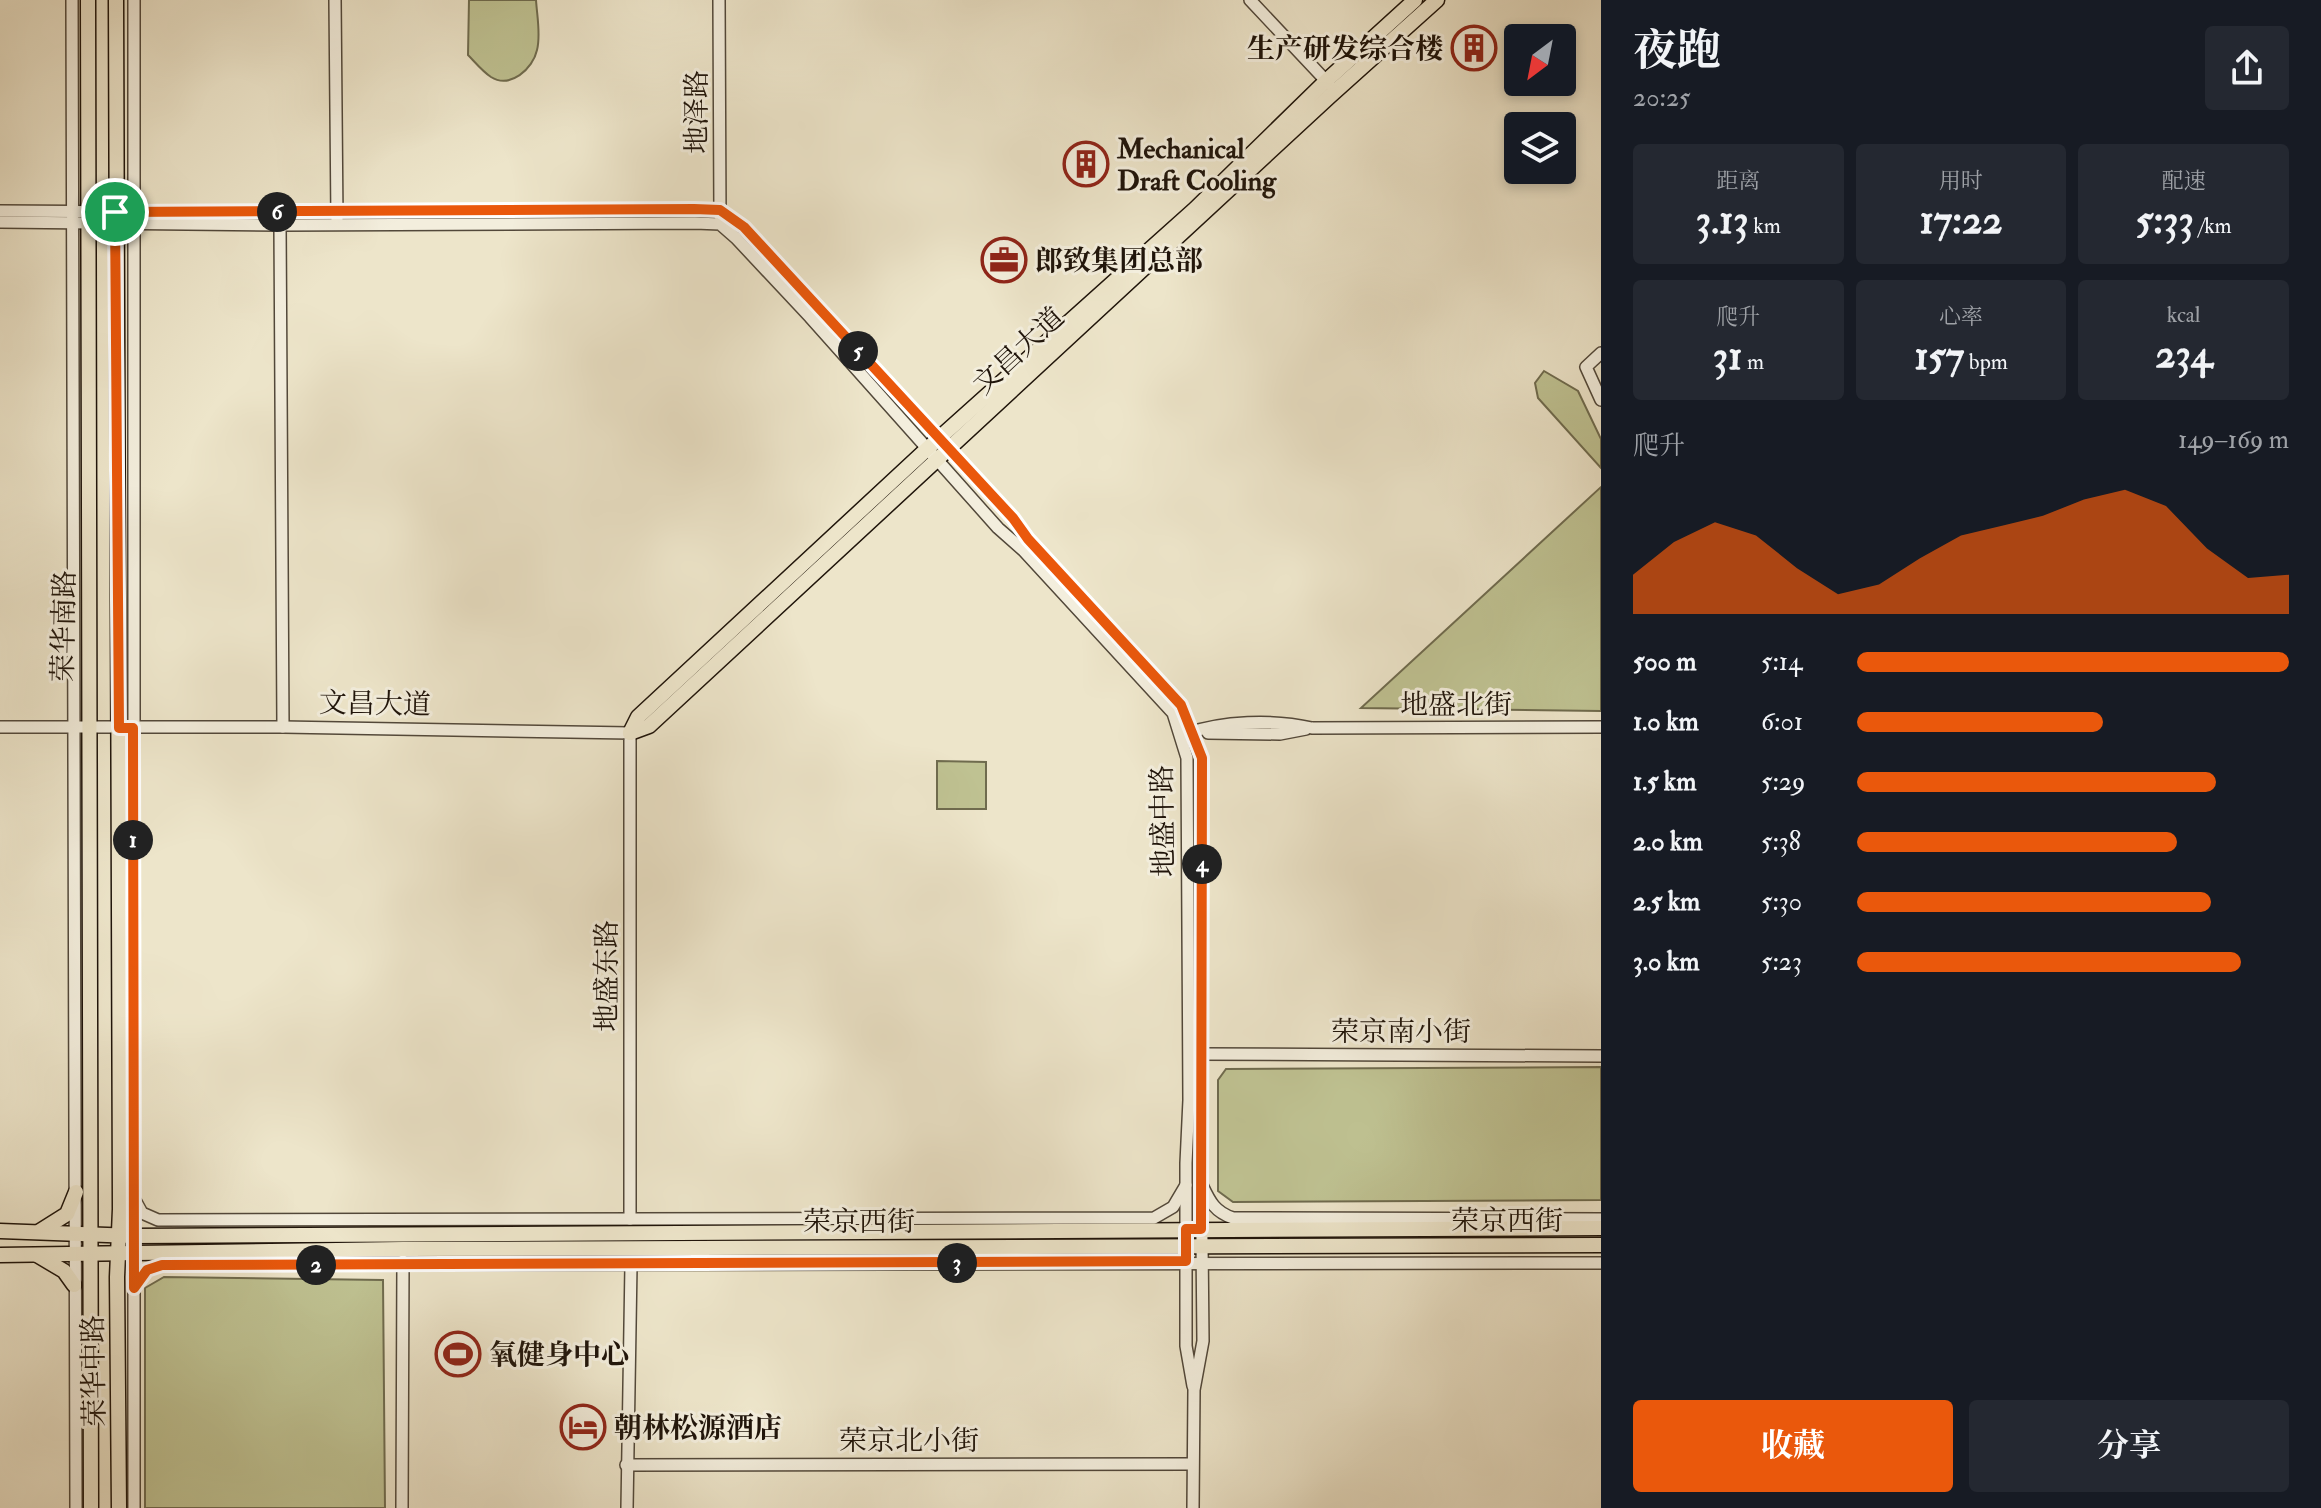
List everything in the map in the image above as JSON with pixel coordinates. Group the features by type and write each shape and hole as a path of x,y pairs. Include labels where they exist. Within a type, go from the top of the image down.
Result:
{"main road":[{"name":"荣华南路","path":"88,0 90,1252"},
{"name":"荣华南路","path":"116,0 116,376 126,728 119,880 126,1235"},
{"name":"文昌大道","path":"1331,86 1415,0"},
{"name":"文昌大道","path":"630,733 638,717 938,449 1195,209 1331,86 1437,0"},
{"path":"40,1231 67,1214 76,1192"},
{"name":"荣京西街","path":"0,1231 126,1235 1601,1228"},
{"name":"荣华中路","path":"119,1508 118,1252 126,1235"},
{"name":"荣京西街","path":"0,1255 403,1249 1191,1251 1601,1245"},
{"name":"荣华中路","path":"90,1252 91,1508"},
{"path":"36,1255 64,1271 74,1285"}],"street":[{"path":"72,0 76,1508"},
{"path":"134,0 133,336 126,728 133,845 134,1198 126,1235 134,1251 134,1508"},
{"path":"335,0 337,218"},
{"name":"地泽路","path":"719,0 720,224"},
{"path":"1250,0 1331,86"},
{"path":"72,93 88,61"},
{"path":"133,218 280,225 337,218 720,210 744,227 938,449"},
{"path":"0,211 72,217"},
{"path":"0,222 89,217 720,224 938,449"},
{"path":"280,225 283,727"},
{"path":"116,376 133,336"},
{"path":"1601,353 1586,367 1601,400"},
{"name":"地盛中路","path":"938,449 1173,713 1202,758 1202,1185 1193,1229"},
{"path":"74,602 90,563"},
{"name":"文昌大道","path":"0,727 283,727 630,733"},
{"name":"地盛北街","path":"1186,734 1280,734 1312,728 1601,727"},
{"name":"地盛东路","path":"630,733 630,1219"},
{"name":"地盛中路","path":"1186,734 1189,1100 1186,1184 1193,1229"},
{"path":"119,880 133,845"},
{"name":"荣京南小街","path":"1200,1054 1601,1056"},
{"path":"76,1097 91,1062"},
{"path":"134,1198 142,1213 158,1220 1154,1218 1173,1207 1186,1184"},
{"path":"1202,1185 1218,1212 1233,1218 1601,1219"},
{"path":"1193,1229 1186,1346 1194,1390"},
{"path":"402,1508 403,1249"},
{"path":"134,1288 147,1270 162,1265 631,1265 1191,1251 1202,1262 1203,1341 1194,1390 1193,1508"},
{"path":"1202,1262 1601,1263"},
{"path":"627,1508 631,1265"},
{"path":"120,1413 133,1377"},
{"name":"荣京北小街","path":"626,1465 1192,1464"}],"green space":[{"path":"469,0 536,0 537,50 531,64 520,75 506,81 498,80 488,75 468,55"},
{"path":"1544,371 1578,391 1601,439 1601,468 1538,398 1535,383"},
{"path":"1601,487 1601,711 1361,708"},
{"path":"937,761 986,762 986,809 937,809"},
{"path":"1601,1067 1601,1200 1233,1202 1218,1191 1218,1080 1226,1069"},
{"path":"164,1277 383,1280 385,1508 145,1508 145,1288"}],"place":[{"name":"生产研发综合楼","path":"1474,48"},
{"name":"Mechanical Draft Cooling","path":"1086,164"},
{"name":"郎致集团总部","path":"1004,260"},
{"name":"氧健身中心","path":"458,1354"},
{"name":"朝林松源酒店","path":"583,1427"}],"route":[{"path":"694,209 720,210 744,227 1181,705 1202,758 1201,1229 1186,1229 1186,1261 162,1265 152,1266 143,1273 134,1288 133,728 119,728 115,212 694,209"}]}
